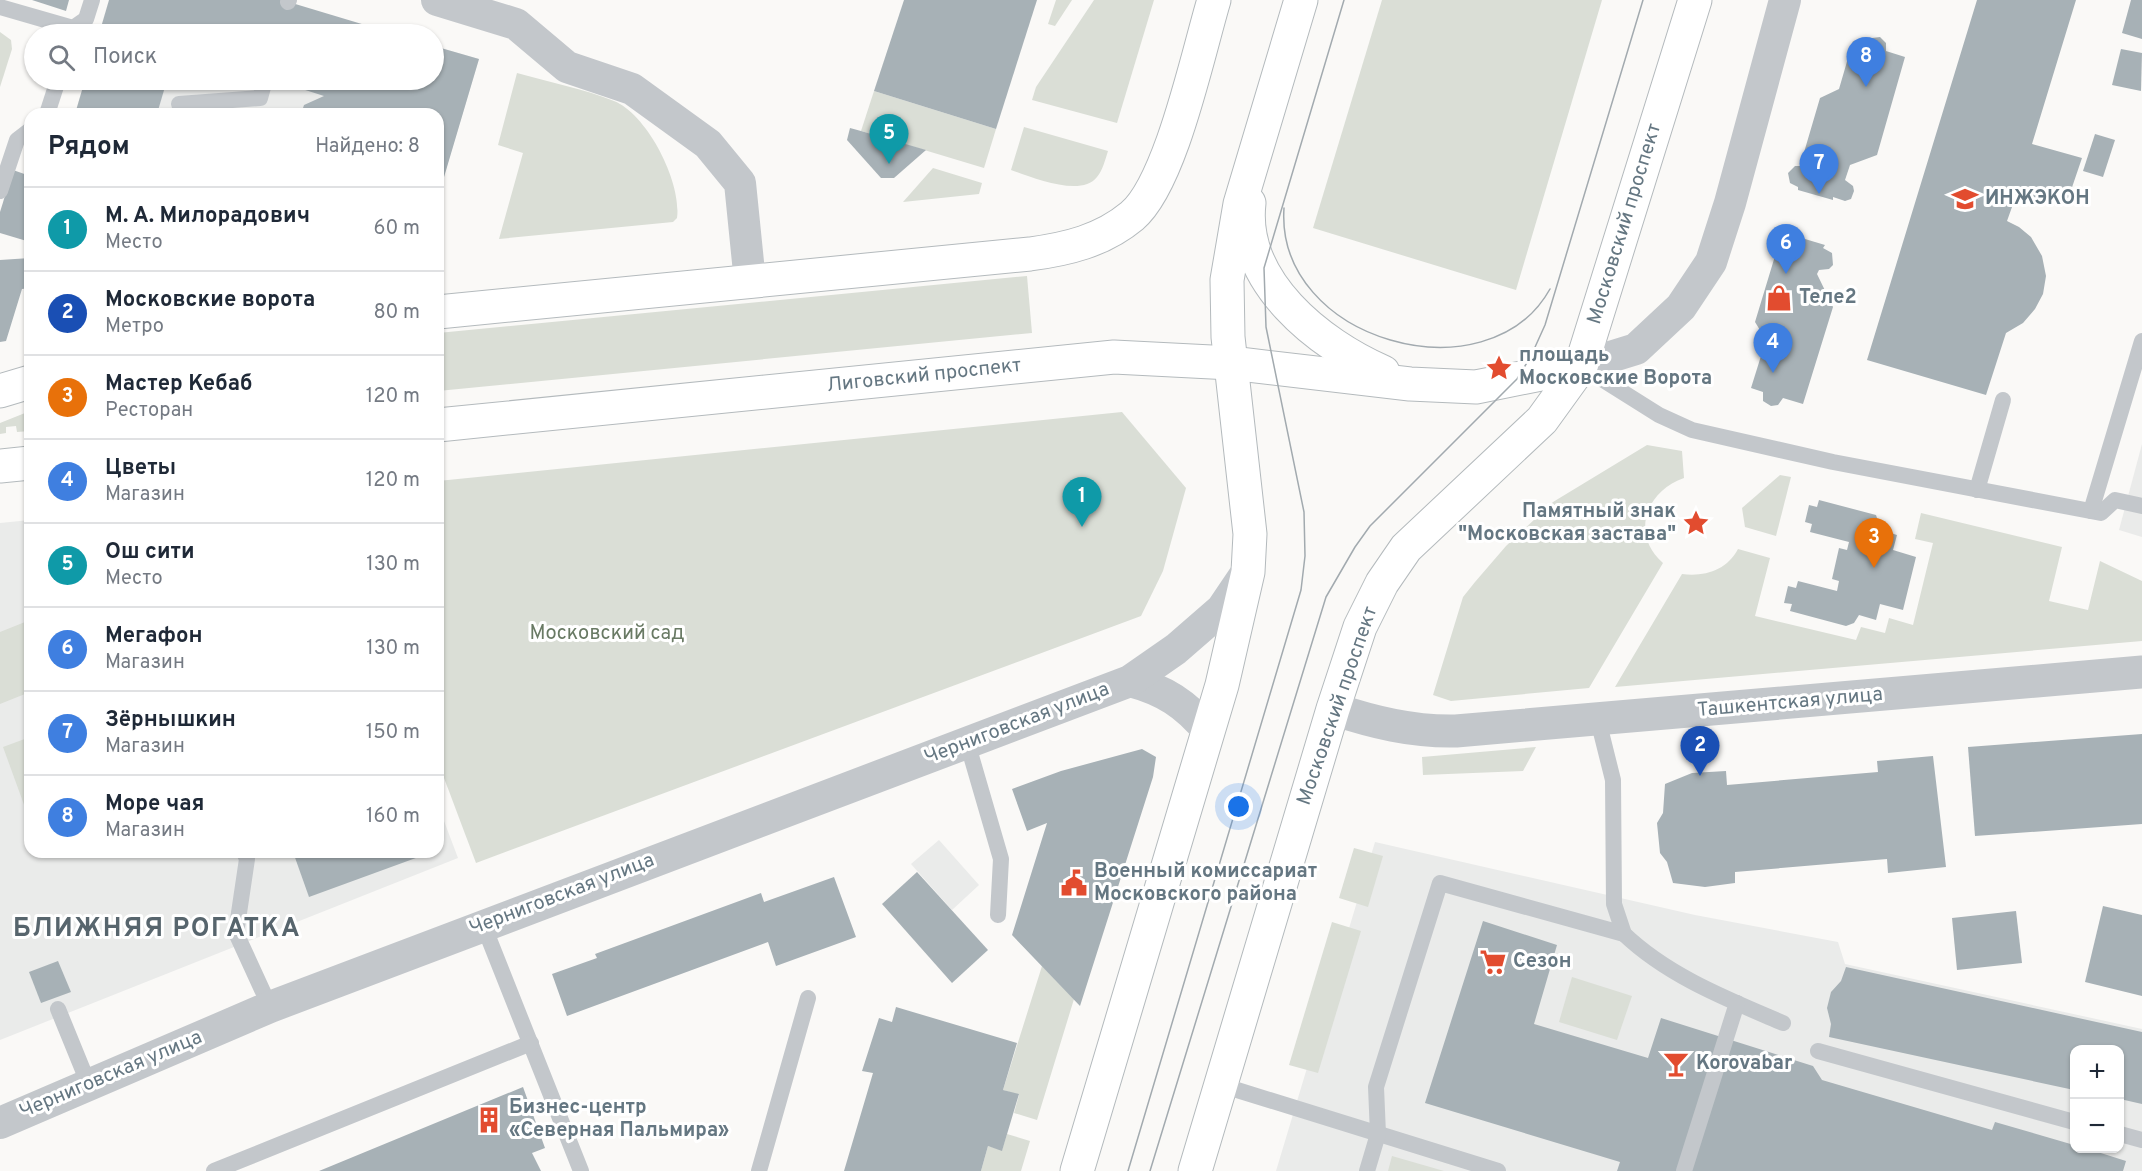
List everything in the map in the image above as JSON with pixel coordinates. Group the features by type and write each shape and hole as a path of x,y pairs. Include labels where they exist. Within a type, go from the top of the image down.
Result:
{"main road":[{"path":"444,311 1071,248 1098,238 1133,215 1157,184 1214,0"},
{"path":"1077,1171 1208,731 1236,632 1248,572 1249,524 1231,363 1226,296 1228,265 1239,204 1301,0"},
{"name":"Московский проспект","path":"1195,1171 1333,709 1360,627 1382,583 1406,548 1542,420 1581,366 1695,0"},
{"path":"1254,159 1248,211 1254,244 1269,281 1288,308 1348,355 1410,384 1476,387 1581,366"},
{"name":"Лиговский проспект","path":"444,424 1114,357 1231,363 1410,384"},
{"path":"0,391 24,384"},
{"path":"0,466 24,464"}],"street":[{"path":"437,0 516,24 567,67 632,88 708,144 740,183 750,282"},
{"path":"1581,366 1636,349 1681,307 1711,262 1730,203 1785,0"},
{"name":"Черниговская улица","path":"0,1123 270,1007 483,924 1130,681 1202,628 1222,609 1248,572"},
{"name":"Ташкентская улица","path":"1333,709 1373,722 1410,729 1446,731 1598,720 2142,672"},
{"name":"Черниговская улица","path":"1130,681 1174,697 1192,712 1208,731"}],"lane":[{"path":"80,24 86,18 92,0"},
{"path":"0,7 51,24"},
{"path":"49,108 55,90"},
{"path":"179,104 260,98 262,90"},
{"path":"0,191 17,140 24,135"},
{"path":"2091,511 2142,341"},
{"path":"1581,366 1659,415 1692,430 1817,459 2102,513 2115,500 2142,506"},
{"path":"1977,490 2003,400"},
{"path":"1598,720 1613,780 1614,904 1624,934 1645,954 1737,1003 1782,1023"},
{"path":"967,742 1001,859 998,915"},
{"path":"247,858 236,933 270,1007"},
{"path":"1366,1171 1378,1134 1376,1087 1440,883 1624,934"},
{"path":"483,924 581,1171"},
{"path":"759,1171 808,998"},
{"path":"1684,1171 1737,1003"},
{"path":"58,1010 89,1085"},
{"path":"214,1171 531,1043"},
{"path":"1818,1052 2070,1121"},
{"path":"1221,1085 1498,1171"},
{"path":"2124,1135 2142,1140"}],"shaded area":[{"path":"444,49 479,59 444,176 444,108 77,108 82,90 444,90"},
{"path":"2142,444 2142,537 2119,530"},
{"path":"24,521 24,858 444,858 444,821 458,858 0,1040 0,523"},
{"path":"939,840 979,885 952,910 911,864"},
{"path":"1375,842 1695,915 1838,942 1845,964 2142,1029 2142,1171 1276,1171"}],"green space":[{"path":"1056,0 1072,0 1055,26 1048,24"},
{"path":"1094,0 1154,0 1117,123 1032,100 1036,87"},
{"path":"1382,0 1602,0 1516,290 1313,228"},
{"path":"0,32 11,40 12,49 0,87"},
{"path":"517,73 591,93 614,101 627,109 650,135 668,169 677,203 677,218 673,222 499,239 523,153 498,145"},
{"path":"874,91 996,129 984,168 861,131"},
{"path":"1024,127 1108,151 1104,165 1097,177 1090,183 1080,186 1043,181 1011,170"},
{"path":"933,168 982,183 979,194 903,202"},
{"path":"1027,276 1032,333 444,390 444,332"},
{"name":"Московский сад","path":"1122,412 1186,488 1163,571 1141,616 476,863 444,778 444,480"},
{"path":"24,413 24,431 17,432 16,426 6,427 6,433 0,434 0,423"},
{"path":"1647,445 1682,451 1684,478 1671,484 1652,503 1645,527 1647,539 1653,552 1663,563 1589,688 1451,701 1433,695 1463,597 1475,582 1506,546 1553,502"},
{"path":"1780,475 1791,477 1776,536 1745,527 1742,508"},
{"path":"1921,513 2062,547 2049,601 2088,610 2100,561 2142,581 2142,641 1615,687 1682,574 1707,573 1722,567 1738,549 1770,558 1755,616 1856,640 1861,627 1885,633 1889,618 1913,625 1933,543 1915,539"},
{"path":"24,622 24,694 0,704 0,632"},
{"path":"24,739 24,805 3,747"},
{"path":"1536,747 1523,771 1423,775 1422,757"},
{"path":"1354,848 1383,856 1368,907 1339,898"},
{"path":"1332,922 1361,931 1318,1073 1289,1065"},
{"path":"1042,966 1074,999 1037,1120 1014,1113 1019,1095 1003,1090"},
{"path":"1572,977 1632,996 1617,1040 1559,1022"},
{"path":"1007,1134 1030,1141 1021,1171 981,1171 988,1146 1002,1150"},
{"path":"1392,1156 1444,1171 1388,1171"}],"building":[{"path":"32,0 69,0 66,11"},
{"path":"109,0 282,0 362,24 102,24"},
{"path":"904,0 1037,0 996,129 874,91"},
{"name":"ИНЖЭКОН","path":"1977,0 2076,0 2032,144 2082,158 2066,205 2017,193 2007,221 2031,237 2042,256 2046,276 2043,294 2035,309 2023,323 2006,333 1986,395 1867,360"},
{"path":"2131,0 2142,0 2142,39 2122,33"},
{"path":"1880,37 1886,43 1886,51 1905,57 1877,155 1850,165 1845,180 1853,186 1851,199 1845,201 1833,197 1833,200 1798,190 1798,187 1790,183 1788,173 1795,166 1800,166 1820,98 1839,89 1853,41 1866,45 1872,38"},
{"path":"444,49 479,59 444,177 444,108 303,108 304,105 324,96 305,90 444,90"},
{"path":"2121,49 2142,53 2141,91 2112,85"},
{"path":"82,90 164,90 159,108 77,108"},
{"path":"850,128 926,150 894,178 881,178 847,140"},
{"path":"2095,134 2115,140 2103,177 2083,171"},
{"path":"13,170 24,174 24,240 0,233 0,212"},
{"path":"1785,233 1825,245 1823,248 1832,253 1833,265 1829,269 1819,270 1817,274 1833,307 1803,404 1783,398 1778,405 1771,406 1763,401 1763,392 1751,388 1766,340 1755,322 1775,256 1769,250 1768,242 1771,237 1784,236"},
{"path":"24,258 24,289 22,289 6,341 0,342 0,260"},
{"path":"1819,500 1876,515 1881,530 1897,535 1893,550 1916,557 1903,610 1880,604 1876,620 1859,615 1854,623 1846,626 1790,611 1792,604 1784,603 1788,586 1796,588 1798,581 1837,591 1839,581 1832,579 1839,548 1847,550 1849,542 1810,532 1812,524 1805,522 1809,505 1817,507"},
{"path":"2142,734 2142,824 1975,836 1968,747"},
{"name":"Военный комиссариат Московского района","path":"1142,749 1156,757 1153,777 1080,1006 1012,935 1047,823 1027,831 1012,789 1061,771"},
{"path":"1933,756 1946,867 1888,873 1887,859 1735,872 1735,883 1705,887 1673,883 1667,862 1660,853 1657,823 1663,813 1665,784 1692,773 1726,771 1727,785 1878,772 1877,761"},
{"path":"295,858 416,858 309,897"},
{"path":"917,872 988,950 952,983 882,904"},
{"path":"834,877 856,937 776,966 768,942 567,1016 552,974 597,958 595,954 761,893 764,902"},
{"path":"2103,906 2142,915 2142,996 2085,982"},
{"path":"2016,911 2022,963 1957,970 1952,918"},
{"path":"1483,921 1557,945 1534,1024 1648,1058 1661,1018 1813,1066 1822,1080 1992,1130 1995,1122 2070,1144 2070,1153 2101,1153 2126,1161 2123,1171 1617,1171 1620,1162 1425,1103"},
{"path":"58,961 71,992 41,1003 29,972"},
{"path":"1846,967 2142,1032 2142,1104 2124,1100 2124,1045 2070,1045 2070,1089 1829,1037 1831,1024 1827,1008 1831,992 1841,981"},
{"path":"896,1007 1017,1043 1003,1090 1019,1094 1002,1151 988,1146 981,1171 844,1171 873,1073 862,1071 879,1018 892,1022"},
{"name":"Бизнес-центр «Северная Пальмира»","path":"523,1087 545,1148 532,1153 541,1171 319,1171"}],"tram line":[{"path":"1128,1171 1301,590 1305,556 1304,512 1266,327 1264,268 1344,0"},
{"path":"1150,1171 1326,597 1370,526 1517,379 1531,356 1545,325 1643,0"},
{"path":"1284,208 1290,254 1313,292 1348,321 1390,340 1436,347 1481,342 1520,323 1550,289"}],"place":[{"name":"Море чая","path":"1866,87"},
{"name":"Ош сити","path":"889,164"},
{"name":"Зёрнышкин","path":"1819,194"},
{"name":"ИНЖЭКОН","path":"1965,199"},
{"name":"Мегафон","path":"1786,274"},
{"name":"Теле2","path":"1779,298"},
{"name":"площадь Московские Ворота","path":"1499,368"},
{"name":"Цветы","path":"1773,373"},
{"name":"Памятный знак \"Московская застава\"","path":"1696,523"},
{"name":"М. А. Милорадович","path":"1082,527"},
{"name":"Мастер Кебаб","path":"1874,568"},
{"name":"Московские ворота","path":"1700,776"},
{"name":"Военный комиссариат Московского района","path":"1074,883"},
{"name":"Сезон","path":"1493,962"},
{"name":"Korovabar","path":"1676,1064"},
{"name":"Бизнес-центр «Северная Пальмира»","path":"489,1120"}],"district":[{"name":"БЛИЖНЯЯ РОГАТКА","path":"157,929"}]}
